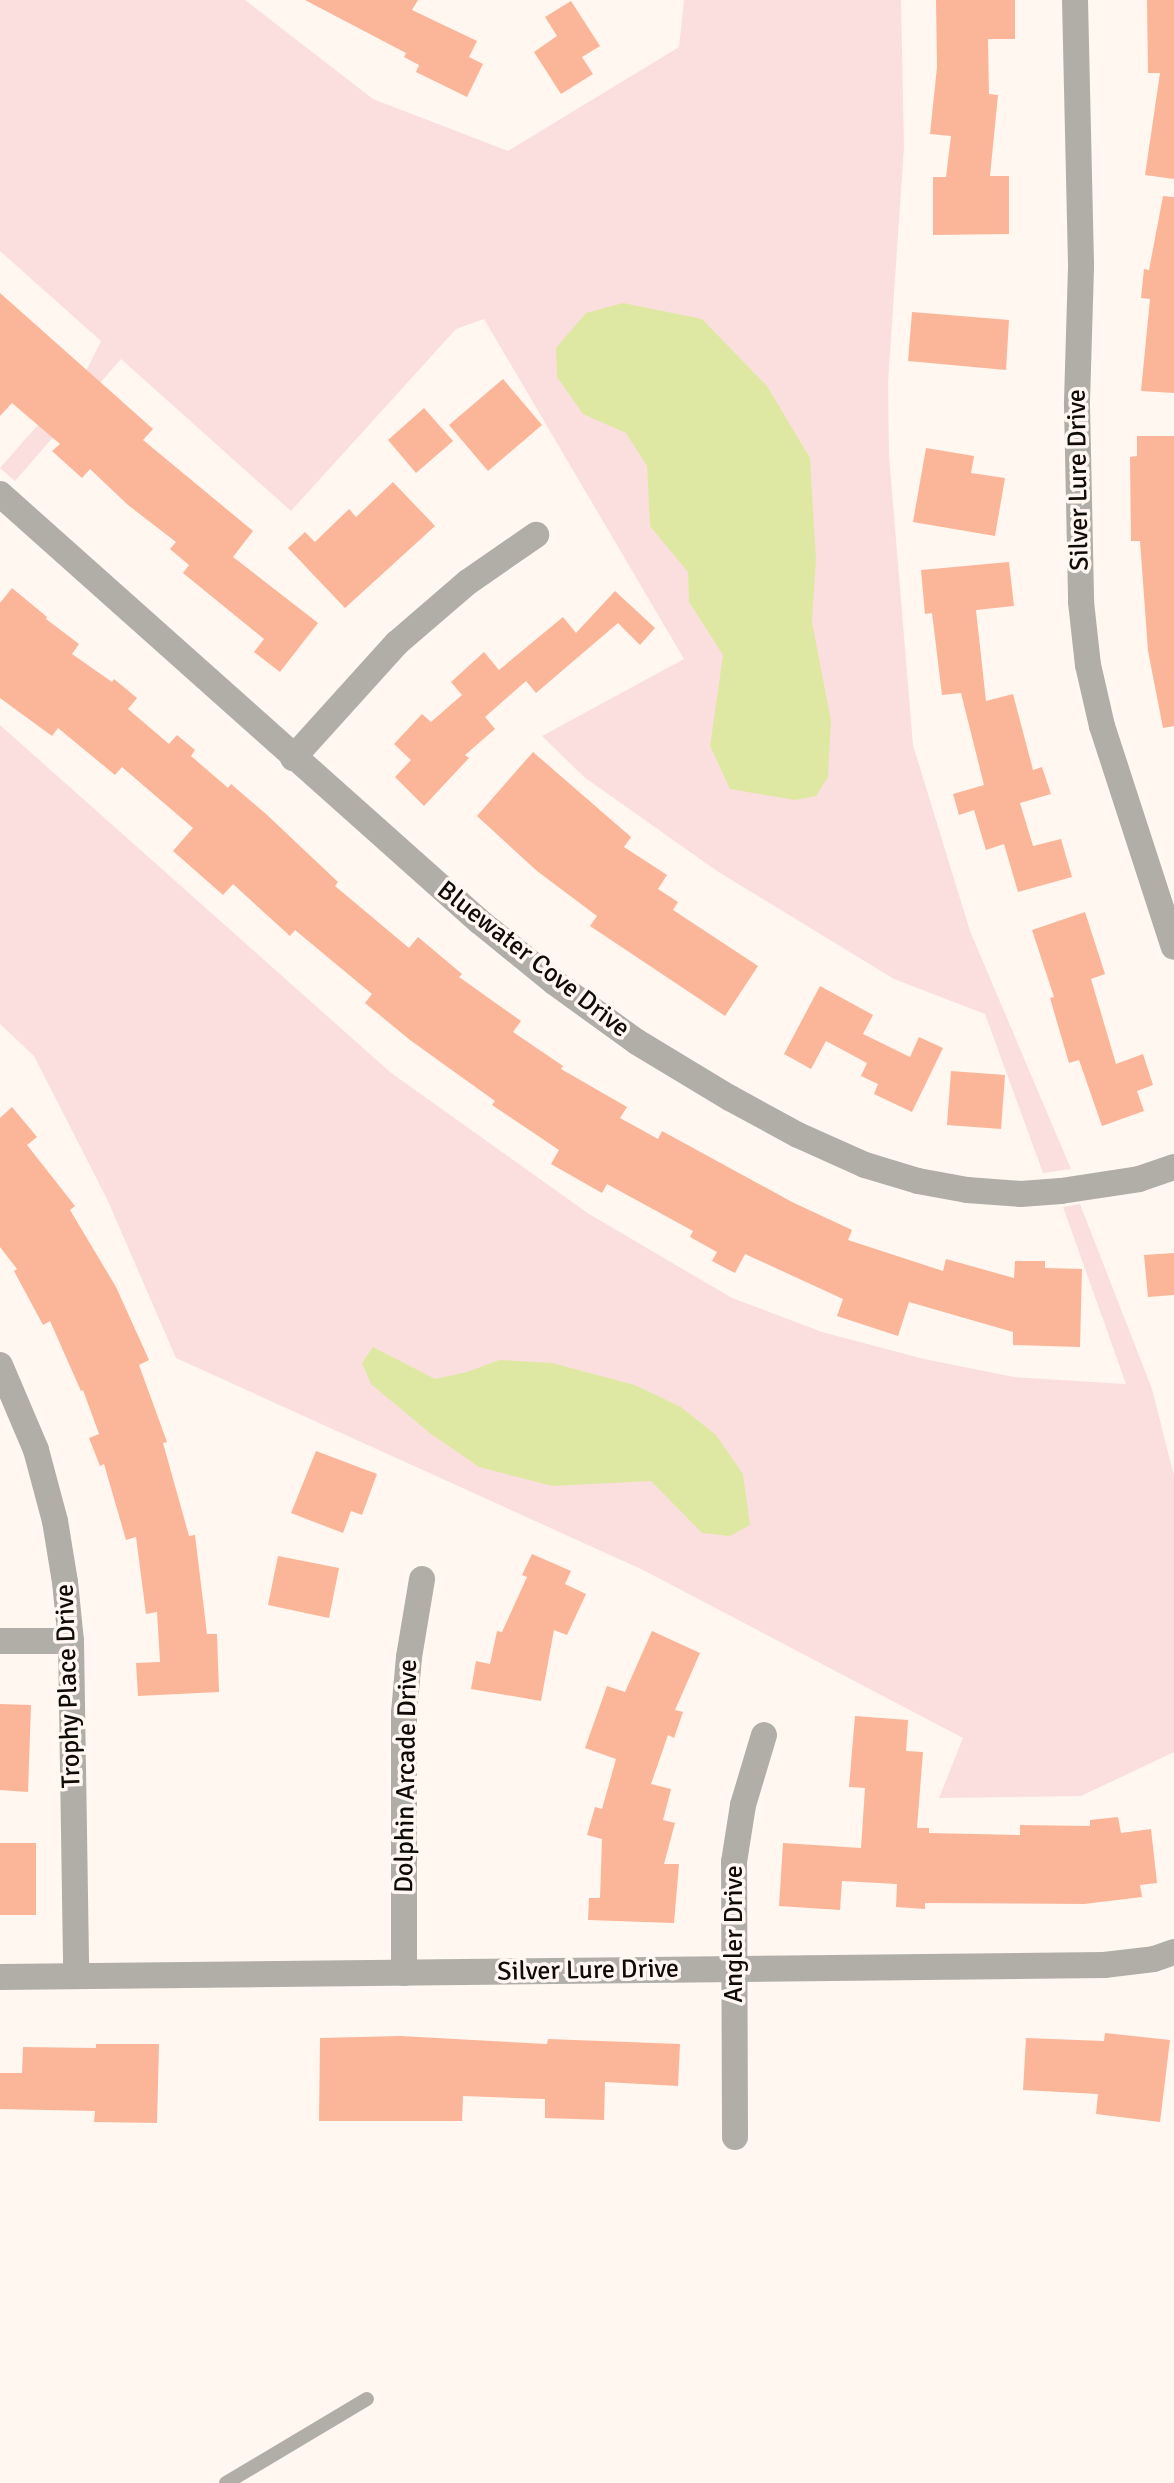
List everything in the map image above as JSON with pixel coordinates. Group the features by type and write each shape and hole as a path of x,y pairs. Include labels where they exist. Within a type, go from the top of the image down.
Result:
{"street":[{"name":"Silver Lure Drive","path":"1074,0 1081,267 1077,405 1081,602 1088,665 1102,726 1174,947"},
{"name":"Bluewater Cove Drive","path":"0,494 293,758 479,921 554,982 637,1042 798,1135 865,1165 918,1181 967,1190 1021,1194 1061,1192 1139,1179 1174,1167"},
{"path":"293,758 397,643 468,582 536,534"},
{"name":"Trophy Place Drive","path":"0,1365 36,1450 52,1510 65,1582 71,1641 76,1976"},
{"name":"Dolphin Arcade Drive","path":"404,1973 404,1713 408,1657 422,1579"},
{"path":"0,1641 71,1641"},
{"name":"Angler Drive","path":"734,2137 734,1862 743,1805 764,1735"},
{"name":"Silver Lure Drive","path":"0,1977 1104,1965 1154,1959 1174,1952"}],"lane":[{"path":"226,2483 367,2399"}],"shaded area":[{"path":"0,0 245,0 373,99 508,151 679,47 684,0 901,0 904,147 888,382 889,455 913,745 970,931 1071,1169 1043,1173 985,1014 894,979 717,871 584,777 542,736 684,659 484,319 456,329 291,511 121,359 15,481 0,468 87,369 101,341 0,251"},
{"path":"623,303 702,319 767,386 810,458 816,559 812,622 831,721 828,777 816,796 795,800 730,789 710,746 723,655 689,602 688,572 650,526 647,466 626,433 583,414 557,377 556,348 586,313"},
{"path":"0,725 390,1072 589,1214 732,1298 822,1332 924,1359 1014,1377 1126,1384 1063,1207 1080,1204 1152,1389 1174,1476 1174,1752 1081,1796 939,1798 963,1738 643,1570 176,1358 107,1199 34,1056 0,1024"},
{"path":"373,1347 435,1379 467,1372 499,1360 552,1363 635,1385 681,1407 716,1435 743,1474 750,1525 730,1536 702,1533 651,1481 552,1486 479,1467 431,1434 371,1384 362,1363"}],"building":[{"path":"305,0 418,0 412,10 477,41 469,57 483,64 467,97 416,72 419,65 404,57 406,53"},
{"path":"936,0 1015,0 1015,39 988,39 989,94 998,95 990,176 1009,176 1009,234 933,235 933,177 946,177 951,136 930,134 937,67"},
{"path":"1147,0 1174,0 1174,179 1145,175 1160,73 1148,73"},
{"path":"571,1 600,46 582,57 593,74 561,94 534,52 557,36 545,17"},
{"path":"1163,196 1174,197 1174,393 1141,391 1150,299 1141,298 1144,269 1149,270"},
{"path":"0,293 153,429 143,440 253,531 233,557 318,623 280,672 254,652 264,639 183,573 189,565 170,549 176,542 128,505 90,469 82,478 52,451 60,444 12,403 0,416"},
{"path":"912,312 1009,320 1006,370 908,361"},
{"path":"503,379 542,425 488,471 449,425"},
{"path":"424,408 453,441 416,473 388,440"},
{"path":"1137,436 1174,436 1174,726 1163,728 1148,651 1140,541 1131,541 1130,457 1137,456"},
{"path":"926,448 974,456 971,473 1005,478 995,536 913,522"},
{"path":"393,482 435,526 345,608 288,548 305,532 315,542 349,509 356,517"},
{"path":"1009,562 1014,606 976,610 986,701 1013,694 1033,770 1042,767 1051,794 1020,803 1033,846 1061,839 1072,877 1018,892 1004,844 986,850 974,810 959,815 953,794 984,785 961,693 942,695 932,613 925,614 921,570"},
{"path":"12,588 79,644 72,654 112,682 114,679 137,698 128,709 169,744 177,735 195,750 191,756 228,788 231,784 266,814 338,882 335,886 409,948 418,937 462,974 459,977 521,1021 513,1032 563,1066 561,1069 627,1107 620,1118 658,1139 662,1131 792,1202 852,1230 848,1240 943,1271 946,1259 1014,1278 1015,1261 1045,1261 1045,1268 1082,1269 1080,1347 1013,1345 1013,1332 909,1302 898,1336 837,1316 843,1299 745,1254 735,1273 712,1261 717,1252 690,1237 693,1231 607,1184 602,1193 551,1164 559,1150 492,1105 495,1101 410,1040 365,1003 372,994 295,930 290,936 233,884 223,895 173,851 193,828 122,767 115,775 58,728 52,736 0,698 0,603"},
{"path":"615,591 655,628 640,645 618,623 536,693 526,681 485,717 495,729 465,755 469,758 424,806 395,777 411,760 394,744 422,714 431,722 462,695 451,682 484,652 499,670 563,617 576,633"},
{"path":"533,752 631,837 624,847 667,875 658,889 678,902 673,910 758,966 725,1016 590,926 597,916 537,871 477,816"},
{"path":"1085,912 1105,974 1091,979 1116,1064 1143,1054 1153,1085 1137,1091 1144,1111 1102,1126 1079,1060 1069,1063 1050,998 1054,997 1032,930"},
{"path":"820,986 873,1015 863,1034 910,1057 919,1037 943,1048 912,1112 874,1094 878,1084 861,1076 867,1063 826,1041 811,1069 784,1054"},
{"path":"951,1071 1005,1075 1001,1129 947,1125"},
{"path":"12,1107 37,1137 27,1145 75,1206 70,1210 116,1287 149,1360 139,1365 167,1442 163,1443 189,1536 195,1535 207,1634 217,1634 219,1692 138,1696 136,1663 160,1662 157,1612 146,1614 136,1537 126,1540 104,1464 100,1466 89,1438 99,1434 83,1390 81,1391 50,1321 43,1325 14,1271 17,1269 0,1247 0,1118"},
{"path":"1174,1253 1174,1295 1148,1297 1144,1255"},
{"path":"316,1451 377,1474 362,1515 351,1511 343,1533 291,1513"},
{"path":"532,1554 571,1571 565,1584 586,1594 567,1635 554,1630 541,1701 471,1689 476,1661 490,1664 497,1631 502,1632 527,1577 522,1575"},
{"path":"278,1556 339,1568 329,1618 268,1605"},
{"path":"652,1631 700,1653 675,1710 683,1712 674,1738 668,1735 651,1784 671,1789 663,1820 675,1823 664,1864 679,1864 674,1923 588,1920 589,1898 600,1898 602,1839 587,1835 595,1807 602,1809 616,1759 585,1748 607,1686 625,1692"},
{"path":"0,1704 31,1705 28,1792 0,1790"},
{"path":"855,1716 908,1720 906,1751 923,1752 917,1828 929,1828 929,1833 1020,1835 1020,1825 1090,1826 1090,1820 1118,1817 1121,1833 1151,1829 1157,1883 1140,1885 1142,1897 1084,1904 925,1903 925,1909 896,1907 897,1884 842,1881 840,1910 779,1906 783,1843 861,1848 865,1788 849,1787"},
{"path":"0,1843 36,1843 36,1915 0,1915"},
{"path":"1105,2033 1170,2040 1160,2122 1096,2114 1098,2094 1023,2090 1026,2038 1104,2041"},
{"path":"400,2036 547,2044 548,2039 680,2044 678,2086 605,2082 604,2120 545,2118 545,2099 463,2096 462,2121 319,2121 320,2038"},
{"path":"96,2044 159,2044 157,2123 94,2122 95,2111 0,2109 0,2073 22,2073 23,2047 96,2048"}]}
